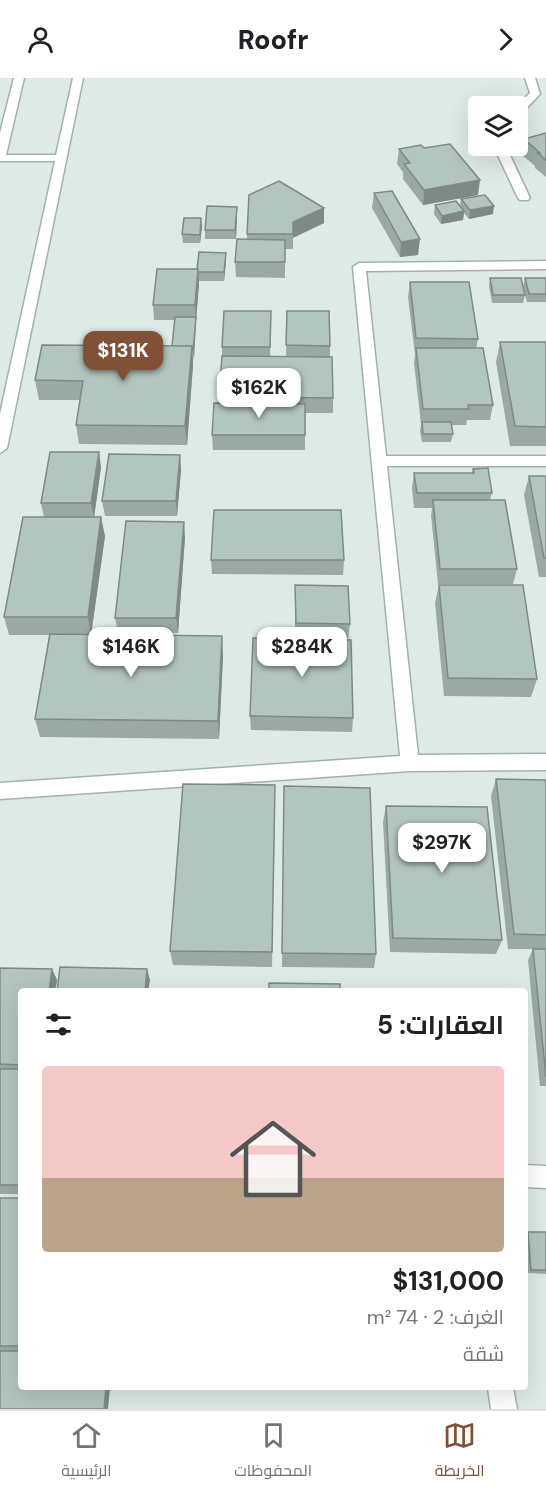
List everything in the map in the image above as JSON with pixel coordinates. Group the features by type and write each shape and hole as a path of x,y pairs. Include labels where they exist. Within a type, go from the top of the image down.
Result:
{"street":[{"path":"20,78 0,157 61,158"},
{"path":"0,448 78,78"},
{"path":"528,104 541,94 530,78"},
{"path":"504,156 524,198"},
{"path":"410,763 359,267 546,265"},
{"path":"379,461 546,461"},
{"path":"0,791 410,763 546,762"},
{"path":"528,1176 546,1177"},
{"path":"501,1390 504,1409"}],"building":[{"path":"546,133 546,160 528,142 528,138"},
{"path":"450,144 480,180 424,190 404,164 410,163 399,149 421,145 424,148"},
{"path":"279,181 324,208 293,222 293,234 247,234 249,195"},
{"path":"392,191 420,239 401,242 374,193"},
{"path":"485,195 494,206 470,210 461,199"},
{"path":"456,201 464,211 442,216 435,205"},
{"path":"207,206 237,207 235,230 205,230"},
{"path":"184,218 201,218 200,235 182,234"},
{"path":"237,239 285,240 285,262 235,262"},
{"path":"199,252 226,253 224,272 198,272"},
{"path":"157,269 198,269 195,305 153,305"},
{"path":"490,278 521,278 525,295 493,295"},
{"path":"525,278 546,278 546,294 529,294"},
{"path":"410,282 469,282 478,339 416,338"},
{"path":"224,311 271,311 270,347 222,347"},
{"path":"287,311 329,311 330,346 286,345"},
{"path":"175,317 196,317 193,351 192,346 172,346"},
{"path":"500,342 546,342 546,427 515,426"},
{"path":"42,345 192,346 185,426 76,425 83,381 35,380"},
{"path":"416,348 483,348 493,405 468,405 469,409 423,409"},
{"path":"222,356 332,357 333,398 219,397"},
{"path":"214,403 305,404 305,435 212,435"},
{"path":"422,422 451,422 453,434 423,434"},
{"path":"50,452 99,452 91,503 41,503"},
{"path":"109,454 180,455 176,501 102,501"},
{"path":"488,468 492,493 417,493 414,473 474,473 473,469"},
{"path":"529,476 546,476 546,558 544,558"},
{"path":"433,500 505,500 517,569 440,569"},
{"path":"214,510 341,510 344,560 211,560"},
{"path":"23,517 101,517 88,617 4,617"},
{"path":"126,521 184,522 176,618 115,618"},
{"path":"295,585 348,586 350,624 296,623"},
{"path":"439,585 523,585 537,679 448,678"},
{"path":"50,634 222,636 218,721 35,719"},
{"path":"253,638 351,640 353,718 250,716"},
{"path":"496,779 546,780 546,935 514,934"},
{"path":"183,784 275,785 272,952 170,951"},
{"path":"284,786 370,788 376,954 282,953"},
{"path":"386,806 487,807 502,940 393,938"},
{"path":"533,949 546,949 546,1077"},
{"path":"60,967 147,969 145,988 57,988"},
{"path":"0,968 52,969 50,988 18,988 18,1065 0,1064"},
{"path":"269,983 340,984 340,988 269,988"},
{"path":"0,1069 18,1069 18,1185 0,1185"},
{"path":"0,1198 18,1198 18,1346 0,1346"},
{"path":"528,1232 546,1232 546,1270 531,1270"},
{"path":"0,1351 18,1351 18,1390 106,1390 104,1409 0,1409"}]}
